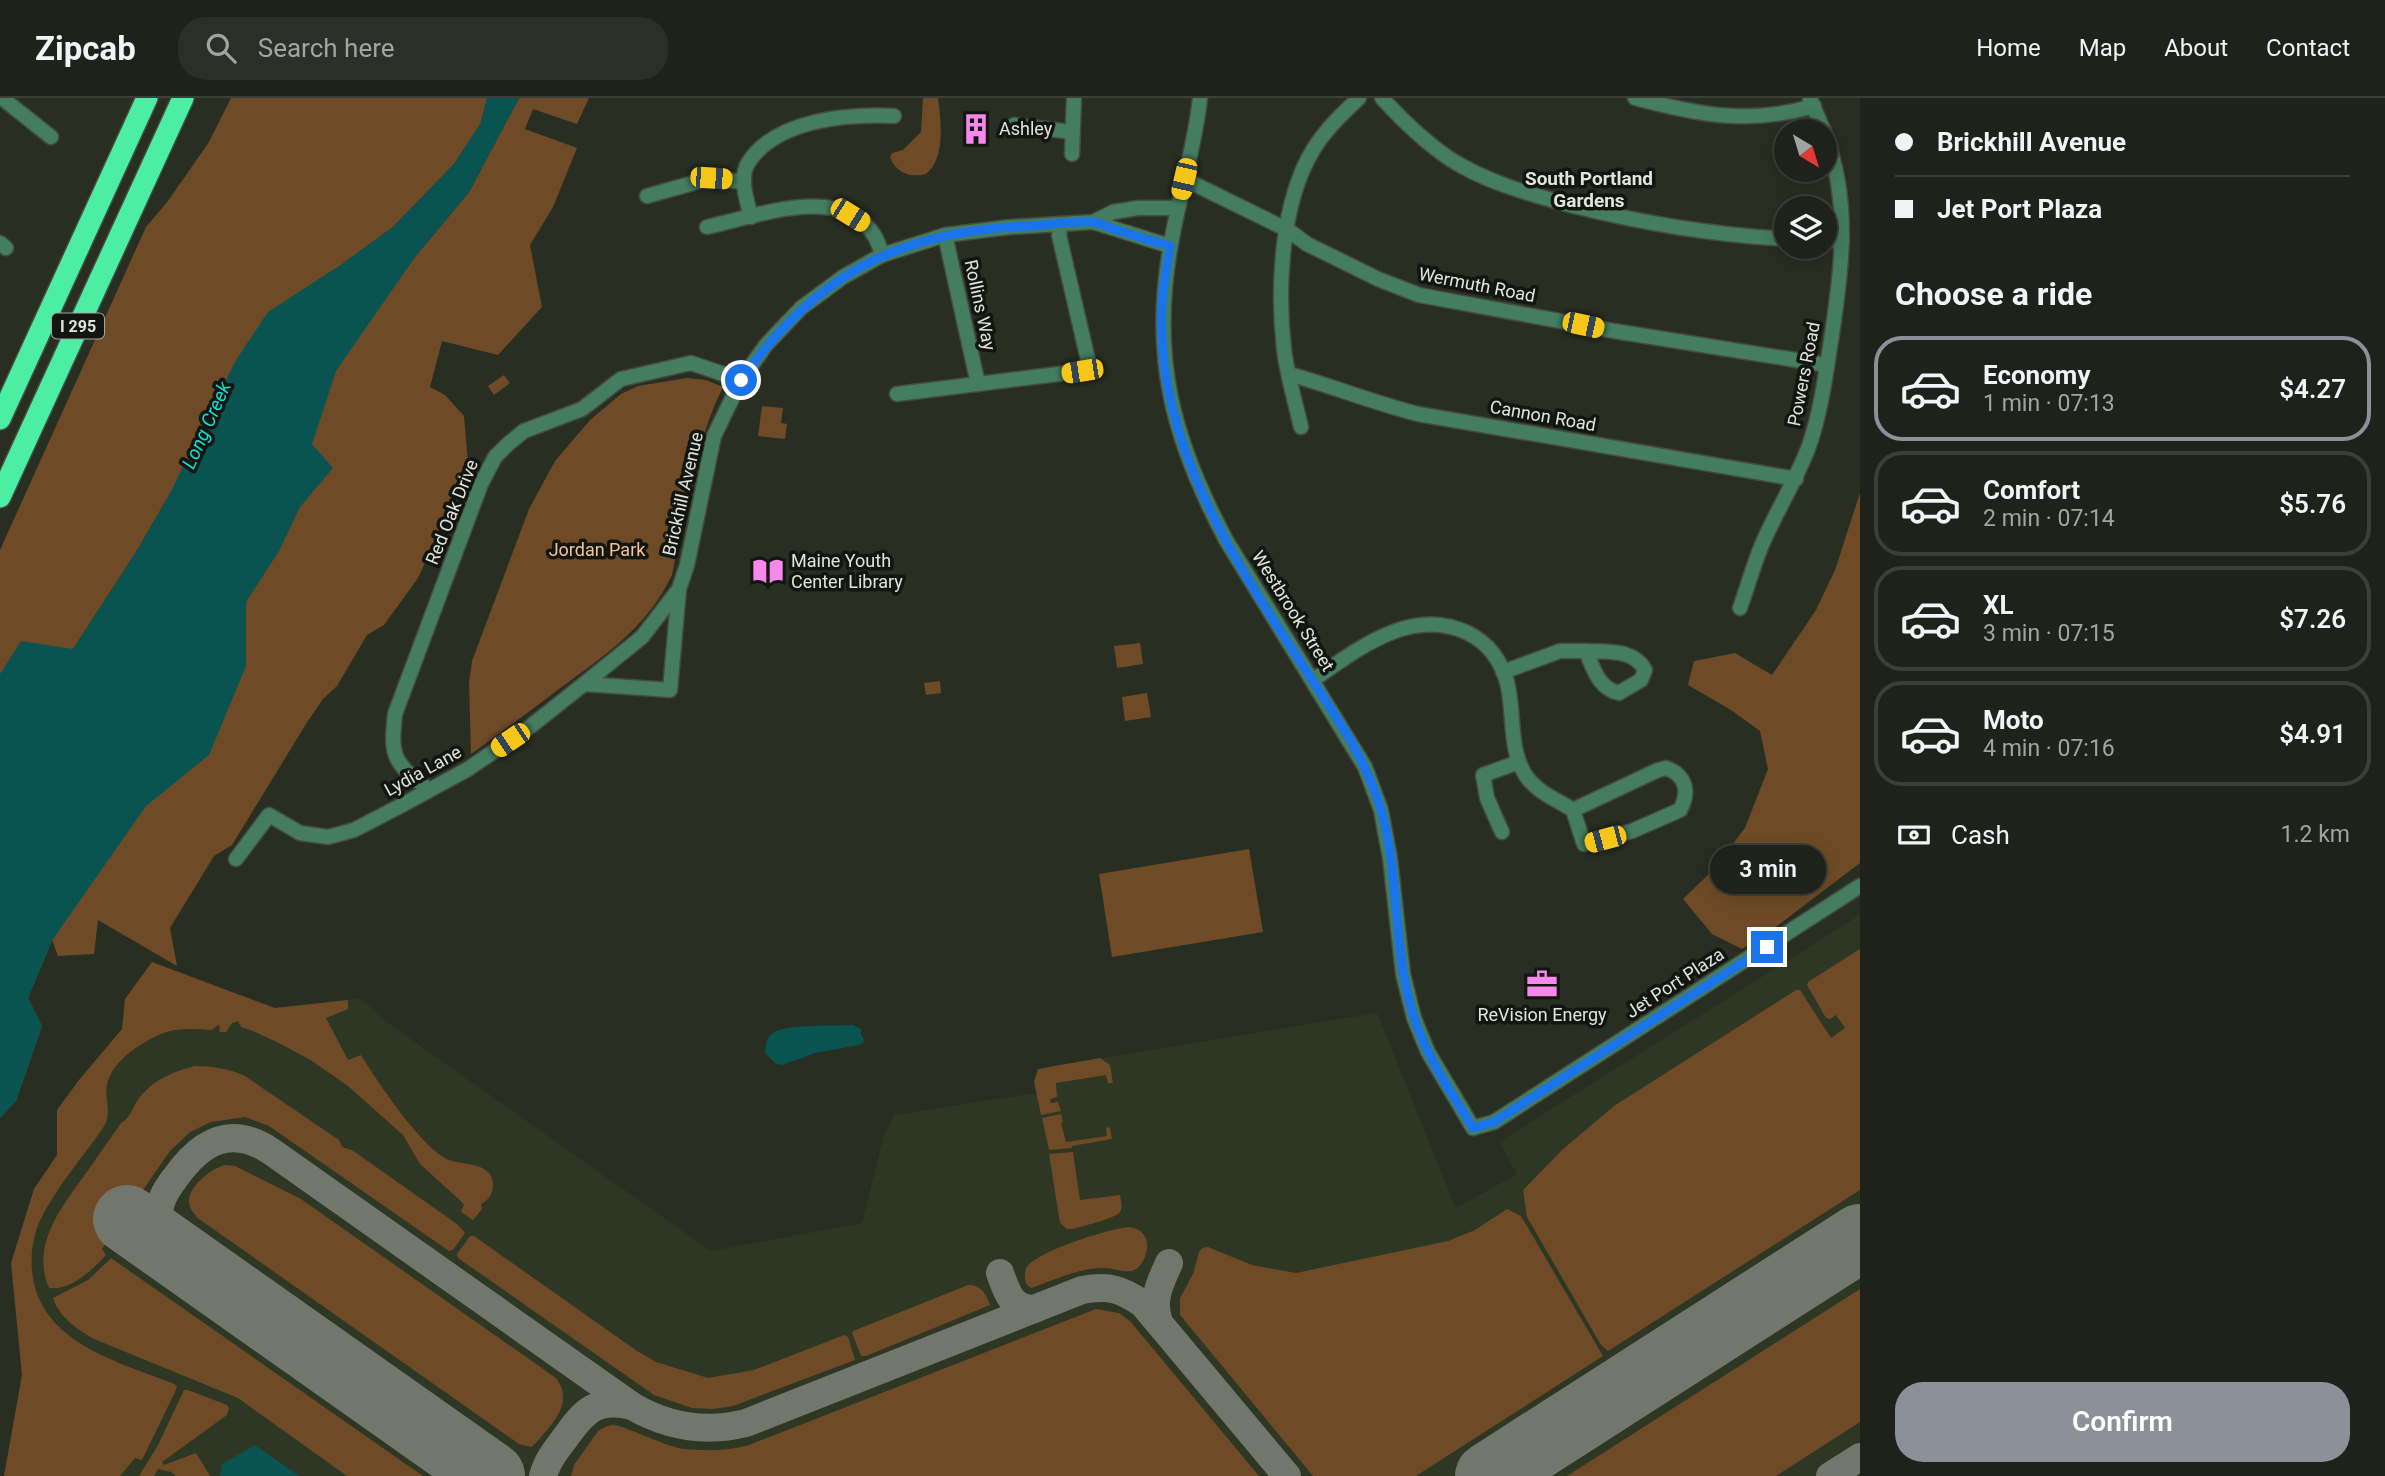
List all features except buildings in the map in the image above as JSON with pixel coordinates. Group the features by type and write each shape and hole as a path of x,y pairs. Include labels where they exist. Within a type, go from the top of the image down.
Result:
{"highway":[{"path":"90,221 141,98"},
{"name":"I 295","path":"0,419 147,98"},
{"name":"I 295","path":"0,497 183,98"}],"street":[{"path":"2,98 51,136"},
{"path":"1072,154 1074,98"},
{"name":"Westbrook Street","path":"1200,98 1170,246 1162,303 1162,335 1171,404 1207,503 1226,540 1365,767 1381,810 1390,858 1404,976 1414,1018 1428,1052 1473,1128"},
{"path":"1301,427 1289,374 1282,318 1283,265 1288,230 1297,186 1312,151 1334,122 1359,98"},
{"path":"1382,98 1430,144 1459,164 1499,184 1620,219 1731,235 1774,238"},
{"path":"1635,98 1689,111 1739,117 1785,114 1812,102"},
{"name":"Powers Road","path":"1812,102 1819,119"},
{"path":"751,217 744,182 748,164 766,146 790,131 831,118 894,116"},
{"path":"1014,125 1072,132"},
{"path":"647,196 711,178 744,182"},
{"name":"Wermuth Road","path":"1184,179 1288,230 1307,244 1378,279 1419,295 1614,331 1827,365"},
{"name":"Powers Road","path":"1740,608 1762,545 1796,479 1815,427 1827,365 1842,241 1837,182"},
{"path":"708,227 806,205 830,207 865,224 875,236 882,255"},
{"name":"Brickhill Avenue","path":"584,684 670,690 679,589 687,565 714,436 741,380 766,345 801,308 843,277 882,255 945,235 1010,227 1093,222 1112,212 1138,208 1178,208"},
{"name":"Brickhill Avenue","path":"1093,222 1170,246"},
{"path":"897,394 1082,371 1088,360 1059,235 1061,225"},
{"name":"Rollins Way","path":"945,235 978,384"},
{"path":"1837,241 1842,241"},
{"name":"Red Oak Drive","path":"429,790 406,772 393,753 395,714 481,484 495,457 524,431 582,408 621,379 691,363 741,380"},
{"name":"Cannon Road","path":"1289,374 1338,388 1378,404 1418,414 1796,479"},
{"name":"Lydia Lane","path":"236,859 269,815 300,833 328,837 354,830 489,755 531,726 642,637 679,589"},
{"path":"1313,680 1391,632 1409,626 1429,624 1450,627 1471,635 1491,650 1503,672 1520,762 1536,787 1573,810 1584,844 1615,836 1680,810 1686,792 1684,780 1667,768 1658,770 1573,810"},
{"path":"1503,672 1560,651 1586,651"},
{"path":"1502,832 1487,798 1483,775 1520,762"},
{"name":"Jet Port Plaza","path":"1473,1128 1494,1122 1860,887"}],"shaded area":[{"path":"1860,915 1860,1476 4,1476 22,1375 11,1263 34,1189 57,1155 57,1110 122,1029 125,999 152,962 275,1008 360,998 391,1025 711,1251 862,1223 884,1135 894,1115 1036,1093 1035,1076 1041,1068 1377,1013 1456,1208 1517,1174 1499,1142"}],"green space":[{"path":"231,98 487,98 481,123 454,164 393,227 345,262 169,495 0,771 0,550 146,227 168,201 209,142"},
{"path":"519,98 589,98 577,124 533,109 525,129 577,148 553,207 530,245 542,307 498,355 442,341 430,387 445,395 464,416 469,475 454,499 418,578 384,625 367,635 337,686 323,699 306,724 232,845 214,856 170,928 177,966 98,920 94,954 58,956 52,940 28,998 42,1026 16,1101 0,1118 22,788 415,257 469,192"},
{"path":"923,98 938,98 941,139 937,159 926,174 909,175 896,167 890,157 892,153 903,150 921,132"},
{"path":"504,375 510,383 494,395 488,386"},
{"name":"Jordan Park","path":"687,378 706,380 723,387 705,432 686,503 672,575 662,594 623,640 471,754 469,683 472,661 529,509 555,461 590,420 621,394 638,386"},
{"path":"762,406 783,408 781,423 787,424 785,439 758,436"},
{"path":"1860,493 1860,863 1765,935 1742,949 1712,934 1683,899 1712,871 1745,828 1768,769 1760,731 1688,685 1694,661 1735,653 1772,675 1816,610 1835,570"},
{"path":"1140,643 1143,664 1117,668 1114,646"},
{"path":"940,681 941,693 926,695 924,683"},
{"path":"1147,693 1151,717 1125,721 1122,697"},
{"path":"1249,849 1263,932 1112,957 1099,874"},
{"path":"1860,949 1860,1190 1608,1351 1601,1345 1527,1217 1523,1190 1562,1150 1614,1106 1796,990 1800,990 1831,1038 1845,1028 1836,1015 1830,1019 1826,1018 1807,985"},
{"path":"152,962 275,1008 348,1000 348,1009 326,1018 348,1060 361,1055 421,1138 449,1160 484,1169 492,1177 492,1191 473,1220 461,1212 464,1204 420,1164 403,1135 348,1086 312,1061 241,1027 238,1021 232,1023 226,1032 219,1032 218,1025 212,1030 175,1030 141,1044 115,1067 107,1085 108,1113 105,1125 42,1216 33,1246 32,1270 37,1295 64,1332 105,1357 177,1386 142,1460 135,1458 120,1476 4,1476 22,1375 11,1263 34,1189 57,1155 57,1110 122,1029 125,999"},
{"path":"1100,1058 1110,1065 1113,1083 1108,1083 1106,1075 1056,1083 1057,1097 1050,1099 1051,1103 1058,1102 1061,1111 1041,1115 1034,1082 1038,1069"},
{"path":"195,1066 221,1068 245,1076 339,1140 342,1147 352,1150 457,1224 465,1233 453,1250 449,1251 269,1126 245,1117 211,1122 190,1132 170,1151 102,1249 106,1255 73,1283 49,1288 43,1257 51,1229 66,1202 143,1094 163,1078"},
{"path":"1061,1114 1066,1142 1107,1136 1108,1127 1112,1139 1049,1150 1042,1118"},
{"path":"1073,1152 1080,1200 1120,1195 1122,1206 1120,1212 1113,1217 1067,1229 1060,1223 1049,1154"},
{"path":"226,1165 235,1166 301,1199 556,1378 563,1396 562,1405 549,1428 531,1447 519,1444 199,1219 189,1202 194,1188 203,1177"},
{"path":"1507,1209 1521,1216 1603,1356 1416,1476 1313,1476 1180,1315 1180,1298 1193,1274 1202,1248 1208,1247 1252,1265 1296,1273 1448,1241 1475,1230"},
{"path":"1129,1227 1141,1232 1147,1243 1139,1267 1131,1271 1107,1268 1085,1270 1031,1288 1027,1284 1026,1268 1033,1261 1090,1236"},
{"path":"470,1236 474,1236 656,1362 708,1378 754,1370 844,1335 848,1337 855,1360 733,1406 692,1408 654,1395 458,1258 457,1254"},
{"path":"111,1258 423,1476 347,1476 238,1398 94,1339 81,1331 64,1317 53,1298 88,1280"},
{"path":"968,1285 982,1290 990,1305 861,1356 853,1331"},
{"path":"1860,1289 1860,1422 1776,1476 1567,1476"},
{"path":"1096,1309 1119,1313 1130,1321 1259,1476 571,1476 574,1465 598,1431 608,1426 625,1428 684,1449 716,1450 741,1447"},
{"path":"184,1390 227,1405 227,1415 162,1462 164,1465 196,1453 210,1476 176,1476 158,1469 154,1476 139,1476 158,1445"}],"water":[{"name":"Long Creek","path":"487,98 519,98 469,192 415,257 336,371 312,444 333,468 300,507 279,551 246,602 246,666 209,755 146,806 53,939 28,998 42,1026 16,1101 0,1118 0,674 21,641 73,649 138,549 169,495 236,360 268,312 393,227 454,164 481,123"},
{"path":"853,1025 861,1029 864,1039 859,1045 815,1053 783,1065 776,1064 765,1053 769,1037 779,1030"},
{"path":"255,1445 299,1476 220,1476 222,1464"}],"taxiway":[{"path":"174,1252 162,1232 160,1223 159,1212 163,1196 185,1165 206,1146 230,1138 243,1139 272,1152 632,1406 659,1419 702,1428 746,1423 1082,1290 1114,1290 1143,1304 1287,1476"},
{"path":"1159,1322 1156,1299 1169,1263"},
{"path":"1000,1273 1015,1303 1034,1309"},
{"path":"543,1476 555,1451 585,1414 609,1403 632,1406"},
{"path":"1830,1476 1860,1457"},
{"path":"489,1475 497,1476"}],"runway":[{"path":"127,1219 491,1476"},
{"path":"1489,1476 1860,1238"}],"place":[{"name":"Ashley","path":"976,129"},
{"name":"Maine Youth Center Library","path":"768,571"},
{"name":"ReVision Energy","path":"1542,984"}],"district":[{"name":"South Portland Gardens","path":"1589,189"}],"route":[{"path":"741,380 766,345 801,308 843,277 897,249 945,235 1010,227 1093,222 1170,246 1162,303 1162,335 1171,404 1181,437 1207,503 1226,540 1365,767 1381,810 1390,858 1408,998 1428,1052 1473,1128 1494,1122 1767,947"}]}
